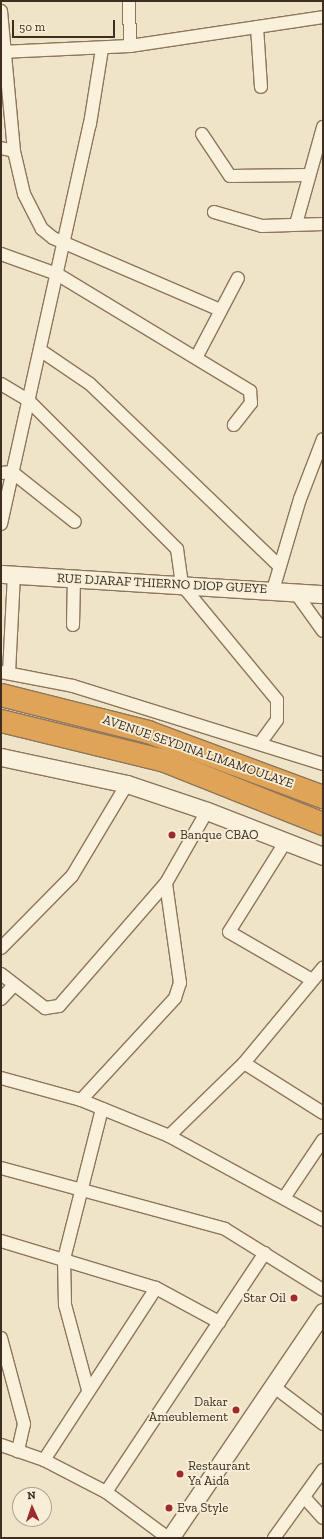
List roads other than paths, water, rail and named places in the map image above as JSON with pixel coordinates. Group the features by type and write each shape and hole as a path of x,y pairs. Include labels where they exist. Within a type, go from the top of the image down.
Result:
{"highway":[{"name":"AVENUE SEYDINA LIMAMOULAYE","path":"1,695 148,732 323,797"},
{"name":"AVENUE SEYDINA LIMAMOULAYE","path":"1,721 165,762 323,824"}],"street":[{"path":"129,1 130,46"},
{"path":"1,11 3,52 14,151 24,194 42,230 220,310"},
{"path":"3,52 102,49 130,46 323,17"},
{"path":"257,27 261,87"},
{"path":"1,524 7,473 28,400 40,350 64,241 102,49"},
{"path":"296,224 323,127"},
{"path":"202,134 230,176 310,176"},
{"path":"1,148 14,151"},
{"path":"214,212 254,224 323,224"},
{"path":"1,254 57,274 250,391 251,403 234,425"},
{"path":"196,358 238,278"},
{"path":"40,350 90,384 279,566"},
{"path":"1,384 28,400 177,549 182,585 277,700 277,720 261,742"},
{"path":"273,590 279,566 323,439"},
{"path":"7,473 75,522"},
{"path":"8,575 5,673 73,686 261,742 323,764"},
{"name":"RUE DJARAF THIERNO DIOP GUEYE","path":"8,575 323,594"},
{"path":"73,625 74,579"},
{"path":"295,592 323,631"},
{"path":"1,757 127,784 207,811 323,856"},
{"path":"1,948 72,876 127,784"},
{"path":"1,974 45,1008 58,1006 166,883 207,811"},
{"path":"286,841 230,932 312,980"},
{"path":"81,1100 175,998 180,983 166,883"},
{"path":"170,1136 244,1063 323,968"},
{"path":"1,1000 14,985"},
{"path":"244,1063 323,1113"},
{"path":"1,1078 81,1100 170,1136 323,1220"},
{"path":"88,1390 65,1305 64,1258 102,1109"},
{"path":"284,1198 323,1140"},
{"path":"1,1168 225,1229 323,1290"},
{"path":"1,1241 64,1258 156,1288 219,1322"},
{"path":"106,1492 265,1253"},
{"path":"44,1460 88,1390 156,1288"},
{"path":"1,1445 44,1460 106,1492 169,1538 273,1386 321,1320"},
{"path":"1,1338 24,1424 18,1451"},
{"path":"273,1386 323,1424"},
{"path":"274,1538 323,1470"},
{"path":"304,1497 323,1518"}],"place":[{"name":"Banque CBAO","path":"172,835"},
{"name":"Star Oil","path":"294,1298"},
{"name":"Dakar Ameublement","path":"236,1410"},
{"name":"Restaurant Ya Aida","path":"180,1474"},
{"name":"Eva Style","path":"169,1508"}]}
